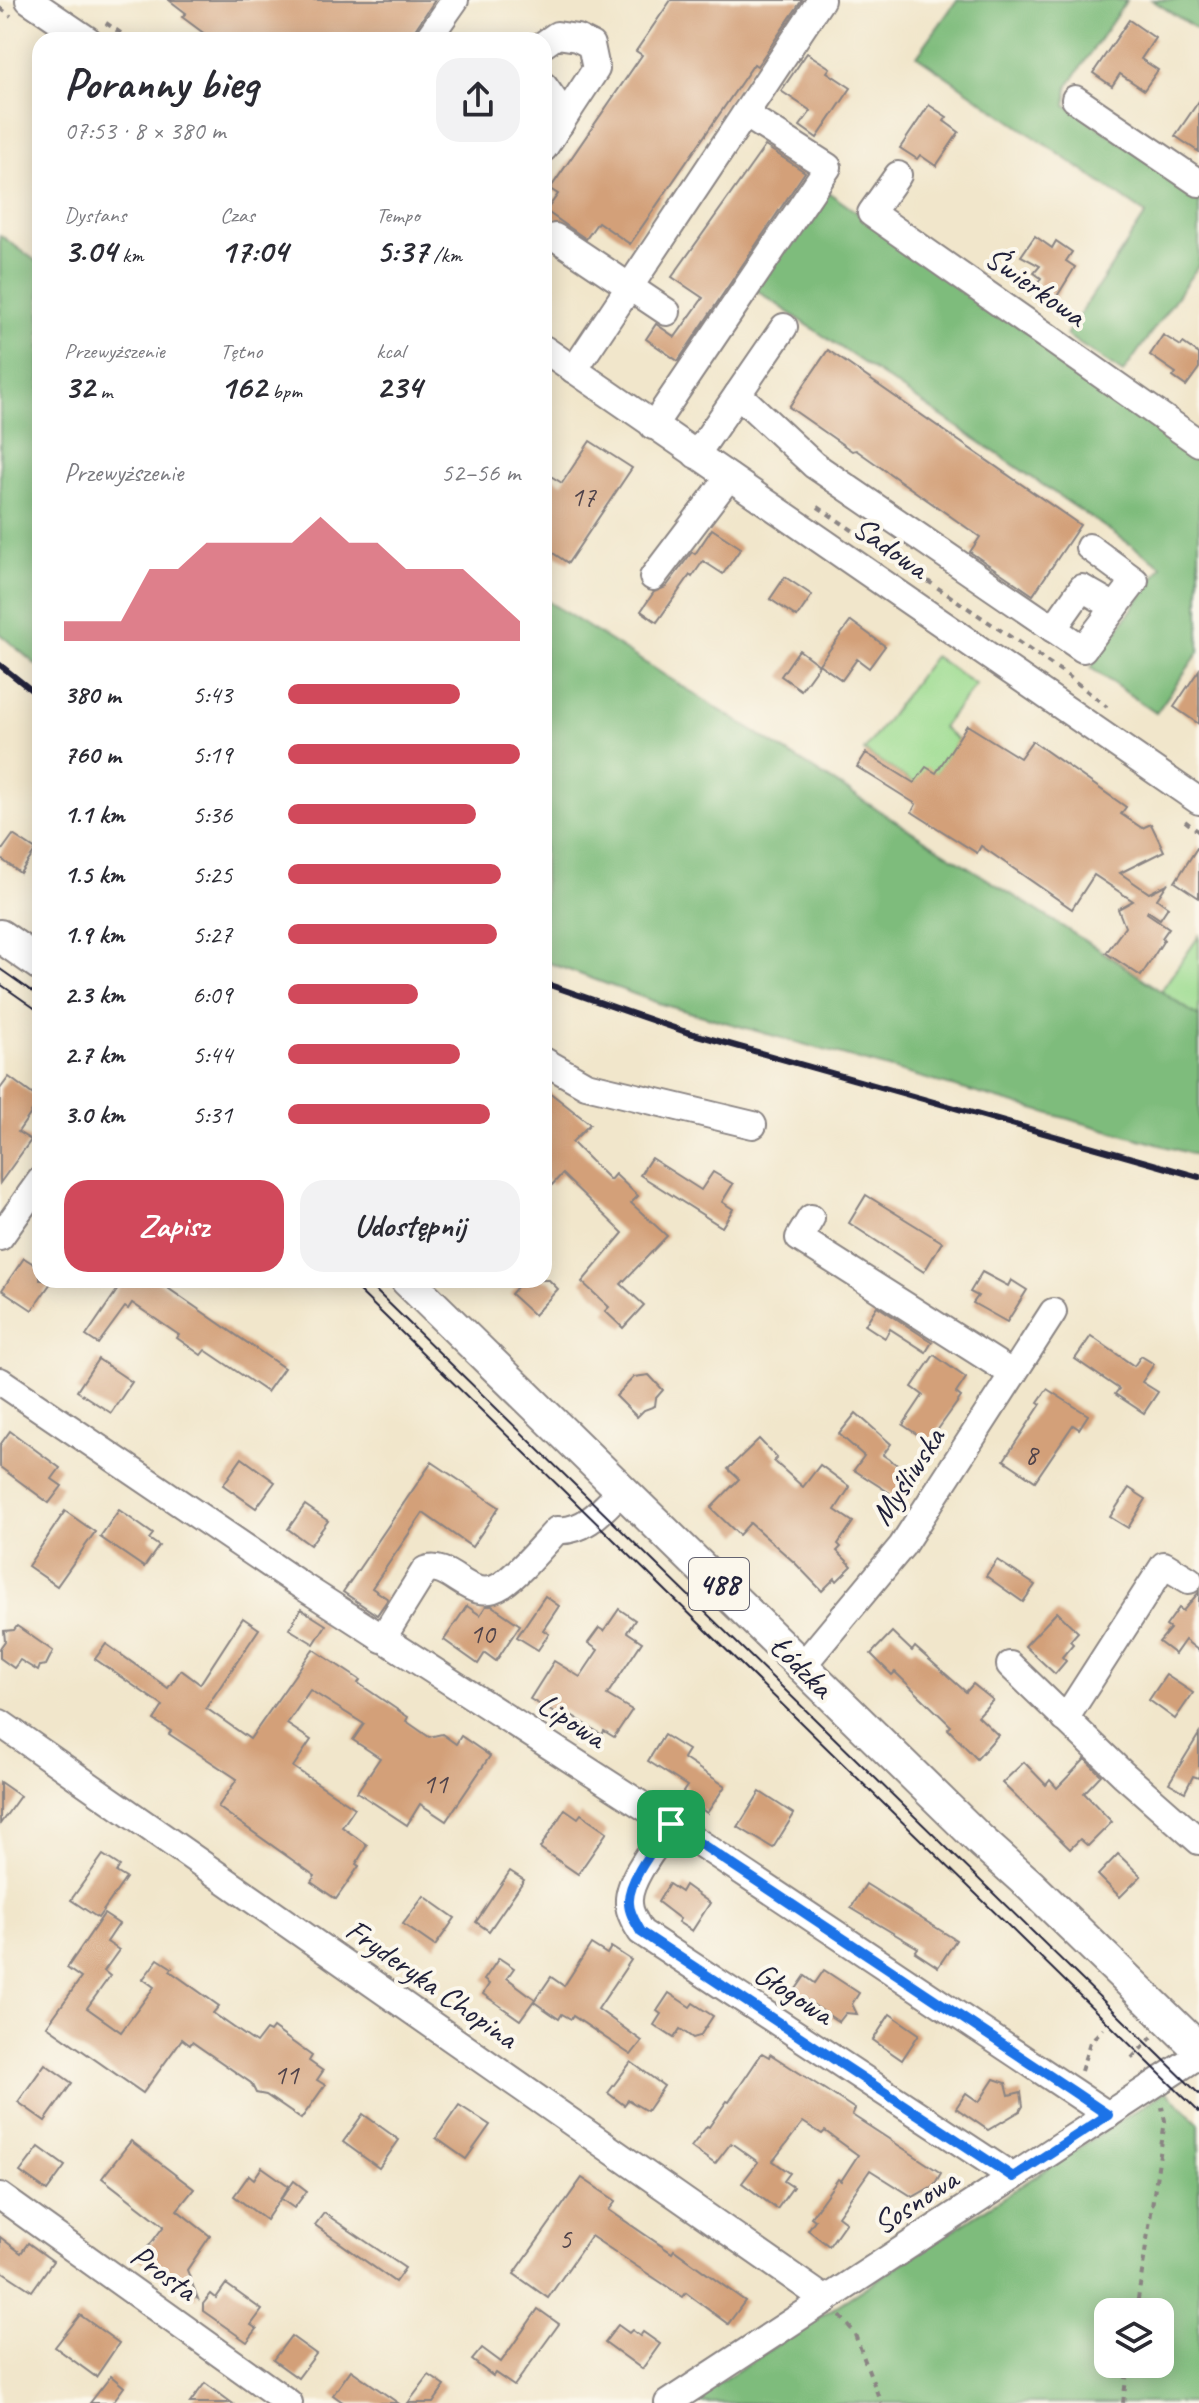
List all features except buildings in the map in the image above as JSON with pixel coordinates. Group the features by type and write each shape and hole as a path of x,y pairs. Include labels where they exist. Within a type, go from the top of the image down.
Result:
{"main road":[{"path":"0,936 32,958"},
{"name":"Łódzka","path":"415,1288 1199,2052"}],"street":[{"path":"29,0 76,32"},
{"path":"433,32 455,0"},
{"path":"574,370 821,0"},
{"path":"552,38 557,35 577,38 591,45 596,69 552,136"},
{"path":"552,97 560,124"},
{"path":"1075,99 1199,183"},
{"path":"653,426 828,167 745,114"},
{"name":"Świerkowa","path":"898,175 871,213 1199,443"},
{"path":"555,237 667,312"},
{"path":"696,455 784,327"},
{"name":"Sadowa","path":"552,355 1199,801"},
{"path":"738,394 814,465 1083,649 1135,581 1089,547"},
{"path":"653,577 729,477"},
{"path":"1053,629 1082,588 1115,607"},
{"path":"552,1066 586,1085 753,1125"},
{"path":"0,1237 32,1192"},
{"path":"811,1218 799,1238 1013,1374"},
{"name":"Myśliwska","path":"803,1665 902,1546 1053,1312"},
{"name":"Lipowa","path":"0,1381 382,1639 671,1824 1108,2115"},
{"path":"382,1639 425,1570 440,1569 469,1588 486,1591 501,1586 557,1530 573,1530 582,1526 622,1490"},
{"path":"1065,1719 1164,1565 1189,1580"},
{"path":"1010,1665 1199,1841"},
{"name":"Fryderyka Chopina","path":"0,1723 826,2300"},
{"name":"Głogowa","path":"671,1824 634,1880 628,1901 641,1932 1013,2177"},
{"name":"Sosnowa","path":"668,2403 1199,2052"},
{"name":"Prosta","path":"0,2196 289,2403"}],"path":[{"path":"1074,2092 1090,2042 1103,2029"},
{"path":"1132,2058 1157,2032"},
{"path":"1138,2298 1165,2121 1158,2094"},
{"path":"826,2300 854,2332 881,2403"},
{"path":"1123,2403 1126,2378"}],"green space":[{"path":"957,0 1127,0 1068,86 1066,105 1199,196 1199,265 1123,373 1066,335 1146,214 917,56"},
{"path":"1152,0 1199,0 1199,31"},
{"path":"825,190 1199,453 1199,652 1156,713 1091,668 1162,566 756,290"},
{"path":"0,235 32,258 32,661 0,634"},
{"path":"552,604 1106,954 1199,1017 1199,1156 661,1004 552,964"},
{"path":"934,656 976,685 942,727 958,740 926,791 864,751"},
{"path":"1199,936 1199,1017 1161,991"},
{"path":"1166,2091 1199,2123 1199,2403 688,2403"}],"tram line":[{"path":"0,969 32,991"},
{"path":"0,984 32,1006"},
{"path":"356,1288 1199,2112"},
{"path":"373,1288 1199,2094"}],"railway":[{"path":"0,665 32,691"},
{"path":"552,986 683,1031 1199,1177"}],"route":[{"path":"671,1824 1108,2115 1013,2177 641,1932 628,1901 634,1880 671,1824"}]}
